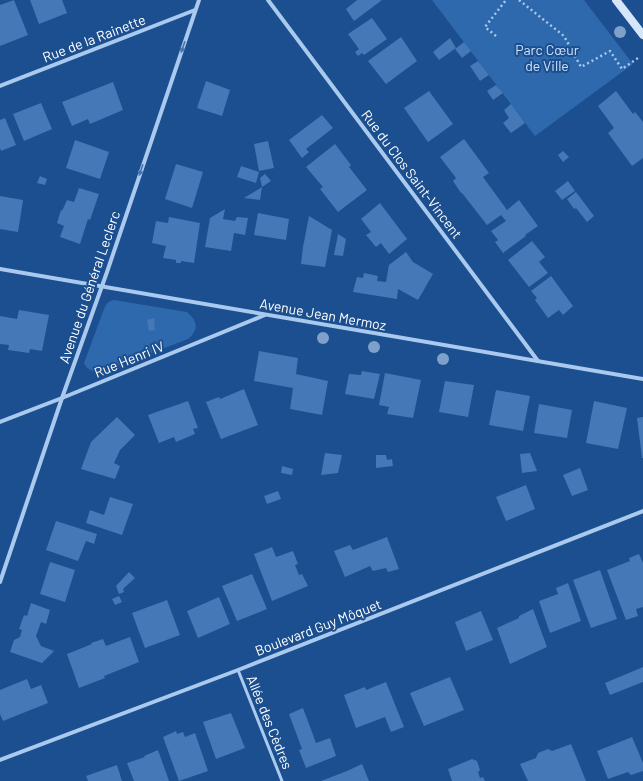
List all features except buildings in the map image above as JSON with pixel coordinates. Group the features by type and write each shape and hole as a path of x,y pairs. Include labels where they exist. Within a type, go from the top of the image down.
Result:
{"main road":[{"path":"616,0 643,35"}],"street":[{"name":"Avenue du Général Leclerc","path":"0,582 199,0"},
{"name":"Rue du Clos Saint-Vincent","path":"268,0 538,361"},
{"name":"Rue de la Rainette","path":"0,86 195,10"},
{"name":"Avenue Jean Mermoz","path":"0,269 643,379"},
{"name":"Rue Henri IV","path":"0,422 266,315"},
{"name":"Boulevard Guy Môquet","path":"0,760 238,670 643,511"}],"lane":[{"name":"Allée des Cèdres","path":"238,670 282,781"}],"path":[{"path":"496,36 485,27 506,0"},
{"path":"519,0 564,36 581,67 610,51 622,70 638,58"}],"green space":[{"name":"Parc Cœur de Ville","path":"432,0 584,0 633,64 535,136"},
{"path":"114,300 187,312 191,315 195,322 196,326 194,332 188,339 100,373 94,372 87,368 84,363 106,304"}]}
